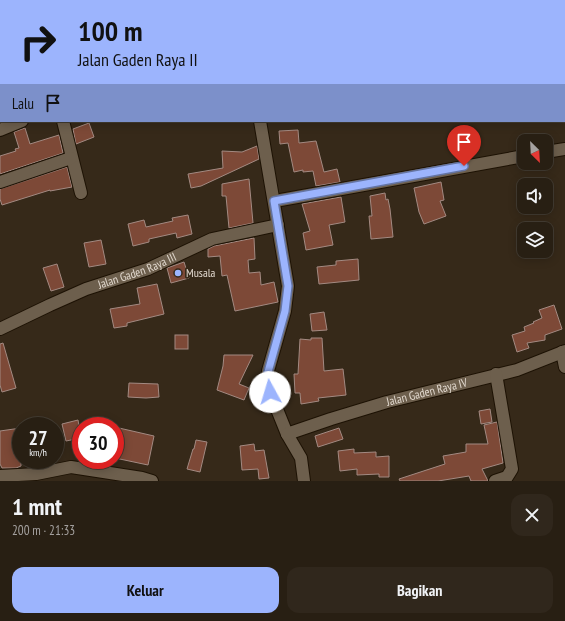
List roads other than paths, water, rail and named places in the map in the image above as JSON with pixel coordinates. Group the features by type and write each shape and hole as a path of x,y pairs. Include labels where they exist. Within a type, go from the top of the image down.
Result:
{"street":[{"path":"0,130 20,122"},
{"path":"63,122 81,193"},
{"path":"260,122 288,286 288,298 281,329 268,372 267,381 287,434 301,458 304,481"},
{"path":"553,151 565,149"},
{"path":"274,201 517,157"},
{"path":"0,182 71,158"},
{"name":"Jalan Gaden Raya III","path":"0,329 86,289 148,269 212,239 278,225"},
{"path":"564,351 565,367"},
{"name":"Jalan Gaden Raya IV","path":"287,434 387,402 525,368 564,351"},
{"path":"495,481 507,477 512,469 496,374"},
{"path":"0,476 36,474 71,467 142,478 152,481"}],"place":[{"name":"Musala","path":"178,273"}]}
